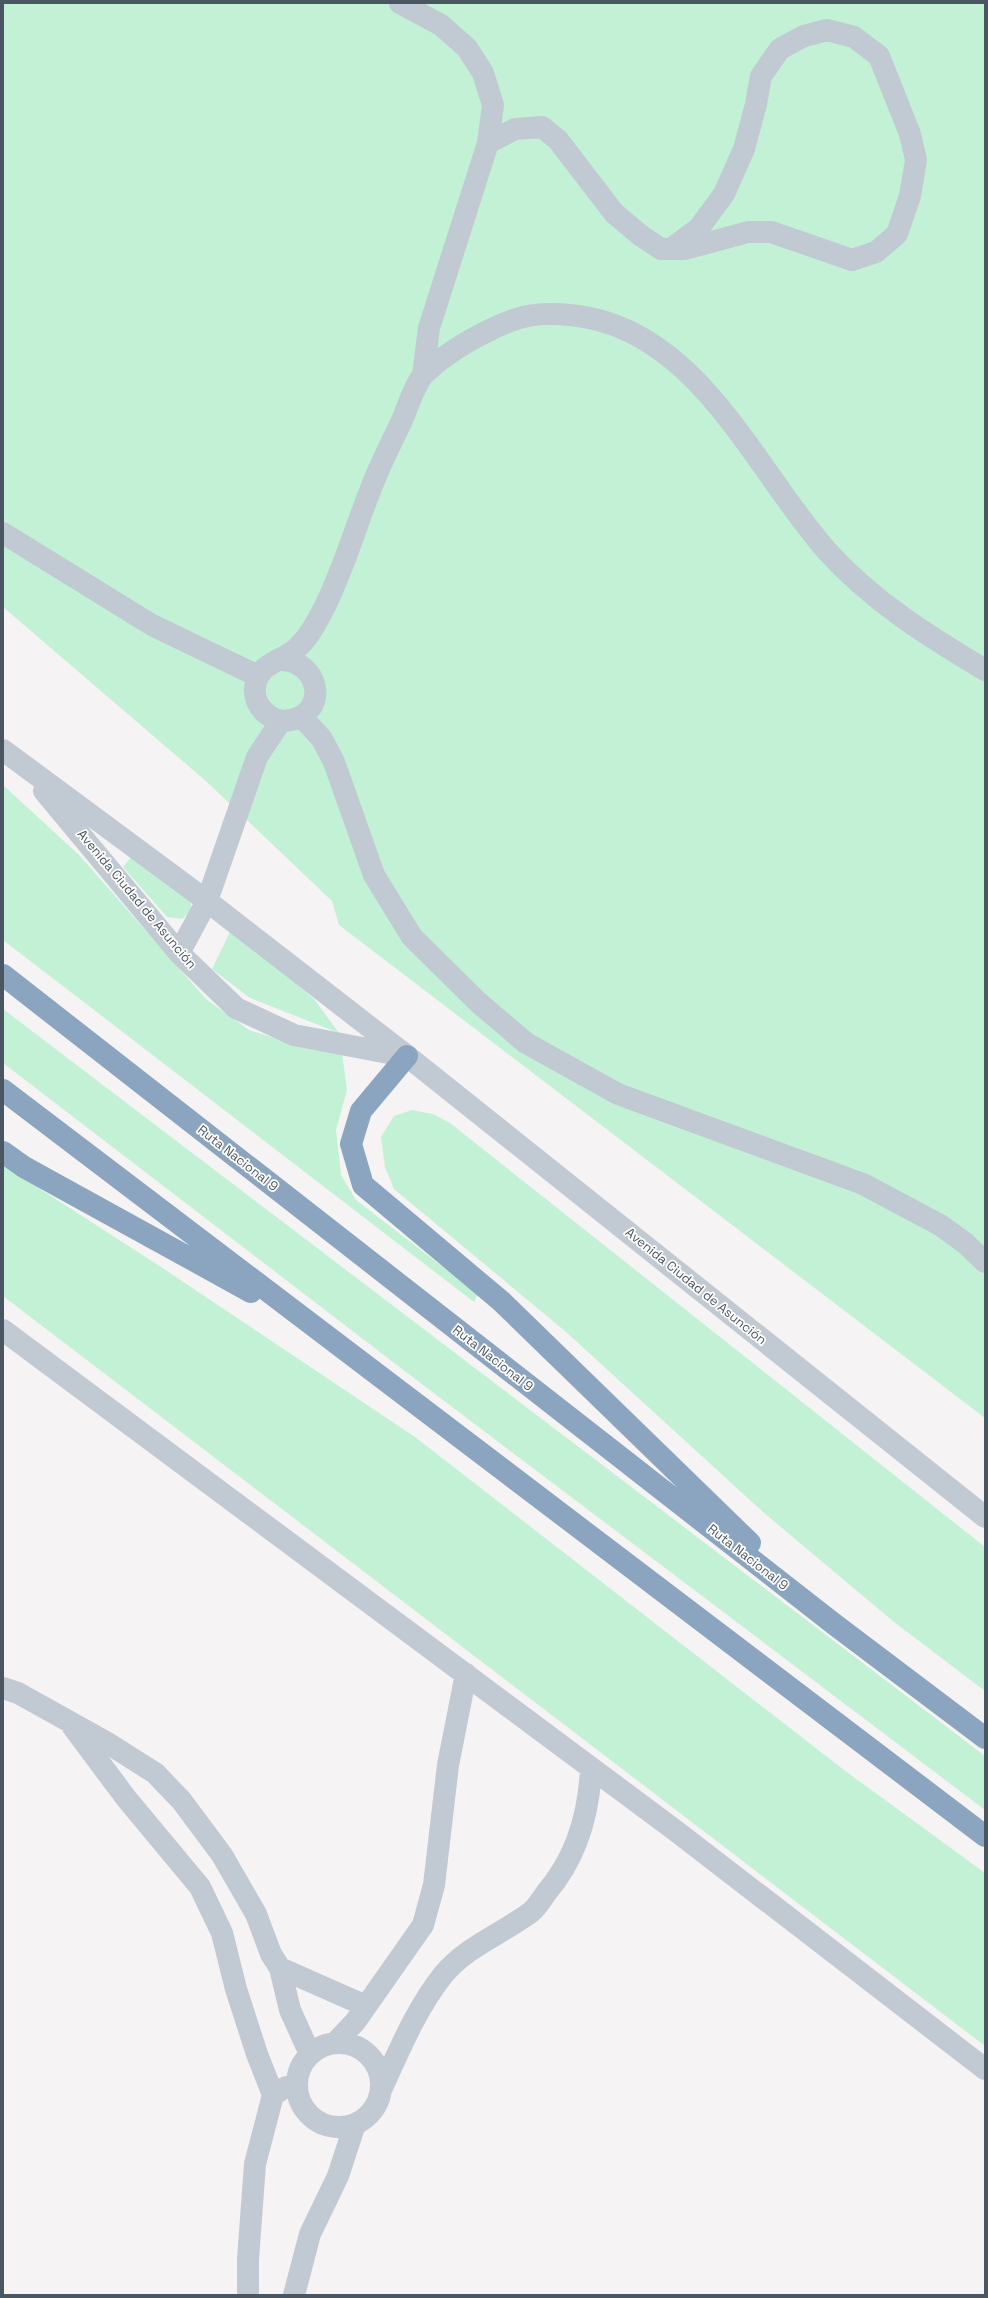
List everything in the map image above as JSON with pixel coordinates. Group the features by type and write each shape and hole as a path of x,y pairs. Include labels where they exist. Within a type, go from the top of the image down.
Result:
{"highway":[{"name":"Ruta Nacional 9","path":"3,975 834,1624 985,1738"},
{"path":"407,1056 361,1111 351,1144 363,1184 501,1301 834,1624"},
{"path":"3,1090 985,1836"},
{"path":"3,1152 24,1167 315,1328"}],"street":[{"path":"400,3 441,25 467,48 483,72 493,104 488,143 429,328 423,375 372,486 330,597 312,631 298,648 281,660 264,668 258,676 255,694 258,704 271,717 291,718 322,739 334,762 374,875 412,937 479,1003 526,1043 618,1094 863,1184 940,1225 965,1243 985,1262"},
{"path":"488,143 515,129 542,127 558,140 614,213 661,249 671,249 685,249 748,232 771,232 852,260 876,252 896,234 910,196 916,160 910,134 879,56 854,37 827,30 804,36 780,49 761,76 744,150 724,194 699,228 671,249"},
{"path":"423,375 471,340 515,318 550,313 593,317 632,331 671,357 711,397 800,519 829,554 888,609 985,670"},
{"path":"3,533 152,625 258,676"},
{"path":"179,953 208,901 257,758 291,718 309,709 314,700 316,689 313,655 317,622"},
{"path":"281,660 300,663 314,679"},
{"name":"Avenida Ciudad de Asunción","path":"11,756 208,901 407,1056 985,1517"},
{"name":"Avenida Ciudad de Asunción","path":"11,756 179,953 236,1008 294,1035 407,1056"},
{"path":"3,1330 591,1768 985,2069"},
{"path":"336,2042 366,2006 423,1925 434,1885 448,1765 466,1674"},
{"path":"3,1688 18,1693 71,1725 106,1742 155,1773 181,1800 222,1855 256,1914 271,1954 280,1968 290,2010 310,2054"},
{"path":"71,1725 102,1767 200,1887 222,1933 236,1989 257,2054 273,2095 255,2164 248,2259 248,2295"},
{"path":"381,2090 380,2075 375,2062 365,2050 351,2044 336,2042 322,2045 310,2054 301,2065 296,2081 300,2102 313,2119 326,2126 341,2127 355,2124 368,2116 377,2104 381,2090 410,2026 443,1975 470,1949 531,1911 559,1878 579,1839 590,1799 591,1768"},
{"path":"280,1968 366,2006"},
{"path":"273,2095 296,2081"},
{"path":"294,2295 310,2234 338,2176 355,2124"}],"green space":[{"path":"3,3 985,3 985,1418 339,925 332,901 207,782 3,607"},
{"path":"3,785 79,855 206,999 249,1030 309,1049 342,1053 347,1090 336,1130 341,1175 356,1200 478,1294 474,1302 3,940"},
{"path":"132,856 190,898 192,910 182,919 167,917 123,867"},
{"path":"230,932 280,969 314,999 339,1033 250,998 212,969"},
{"path":"3,1009 985,1756 985,1810 406,1372 3,1063"},
{"path":"412,1110 433,1114 450,1123 985,1547 985,1691 894,1622 763,1512 565,1331 394,1189 385,1167 381,1137 394,1116"},
{"path":"3,1165 158,1265 415,1437 844,1770 985,1873 985,2046 3,1296"}]}
